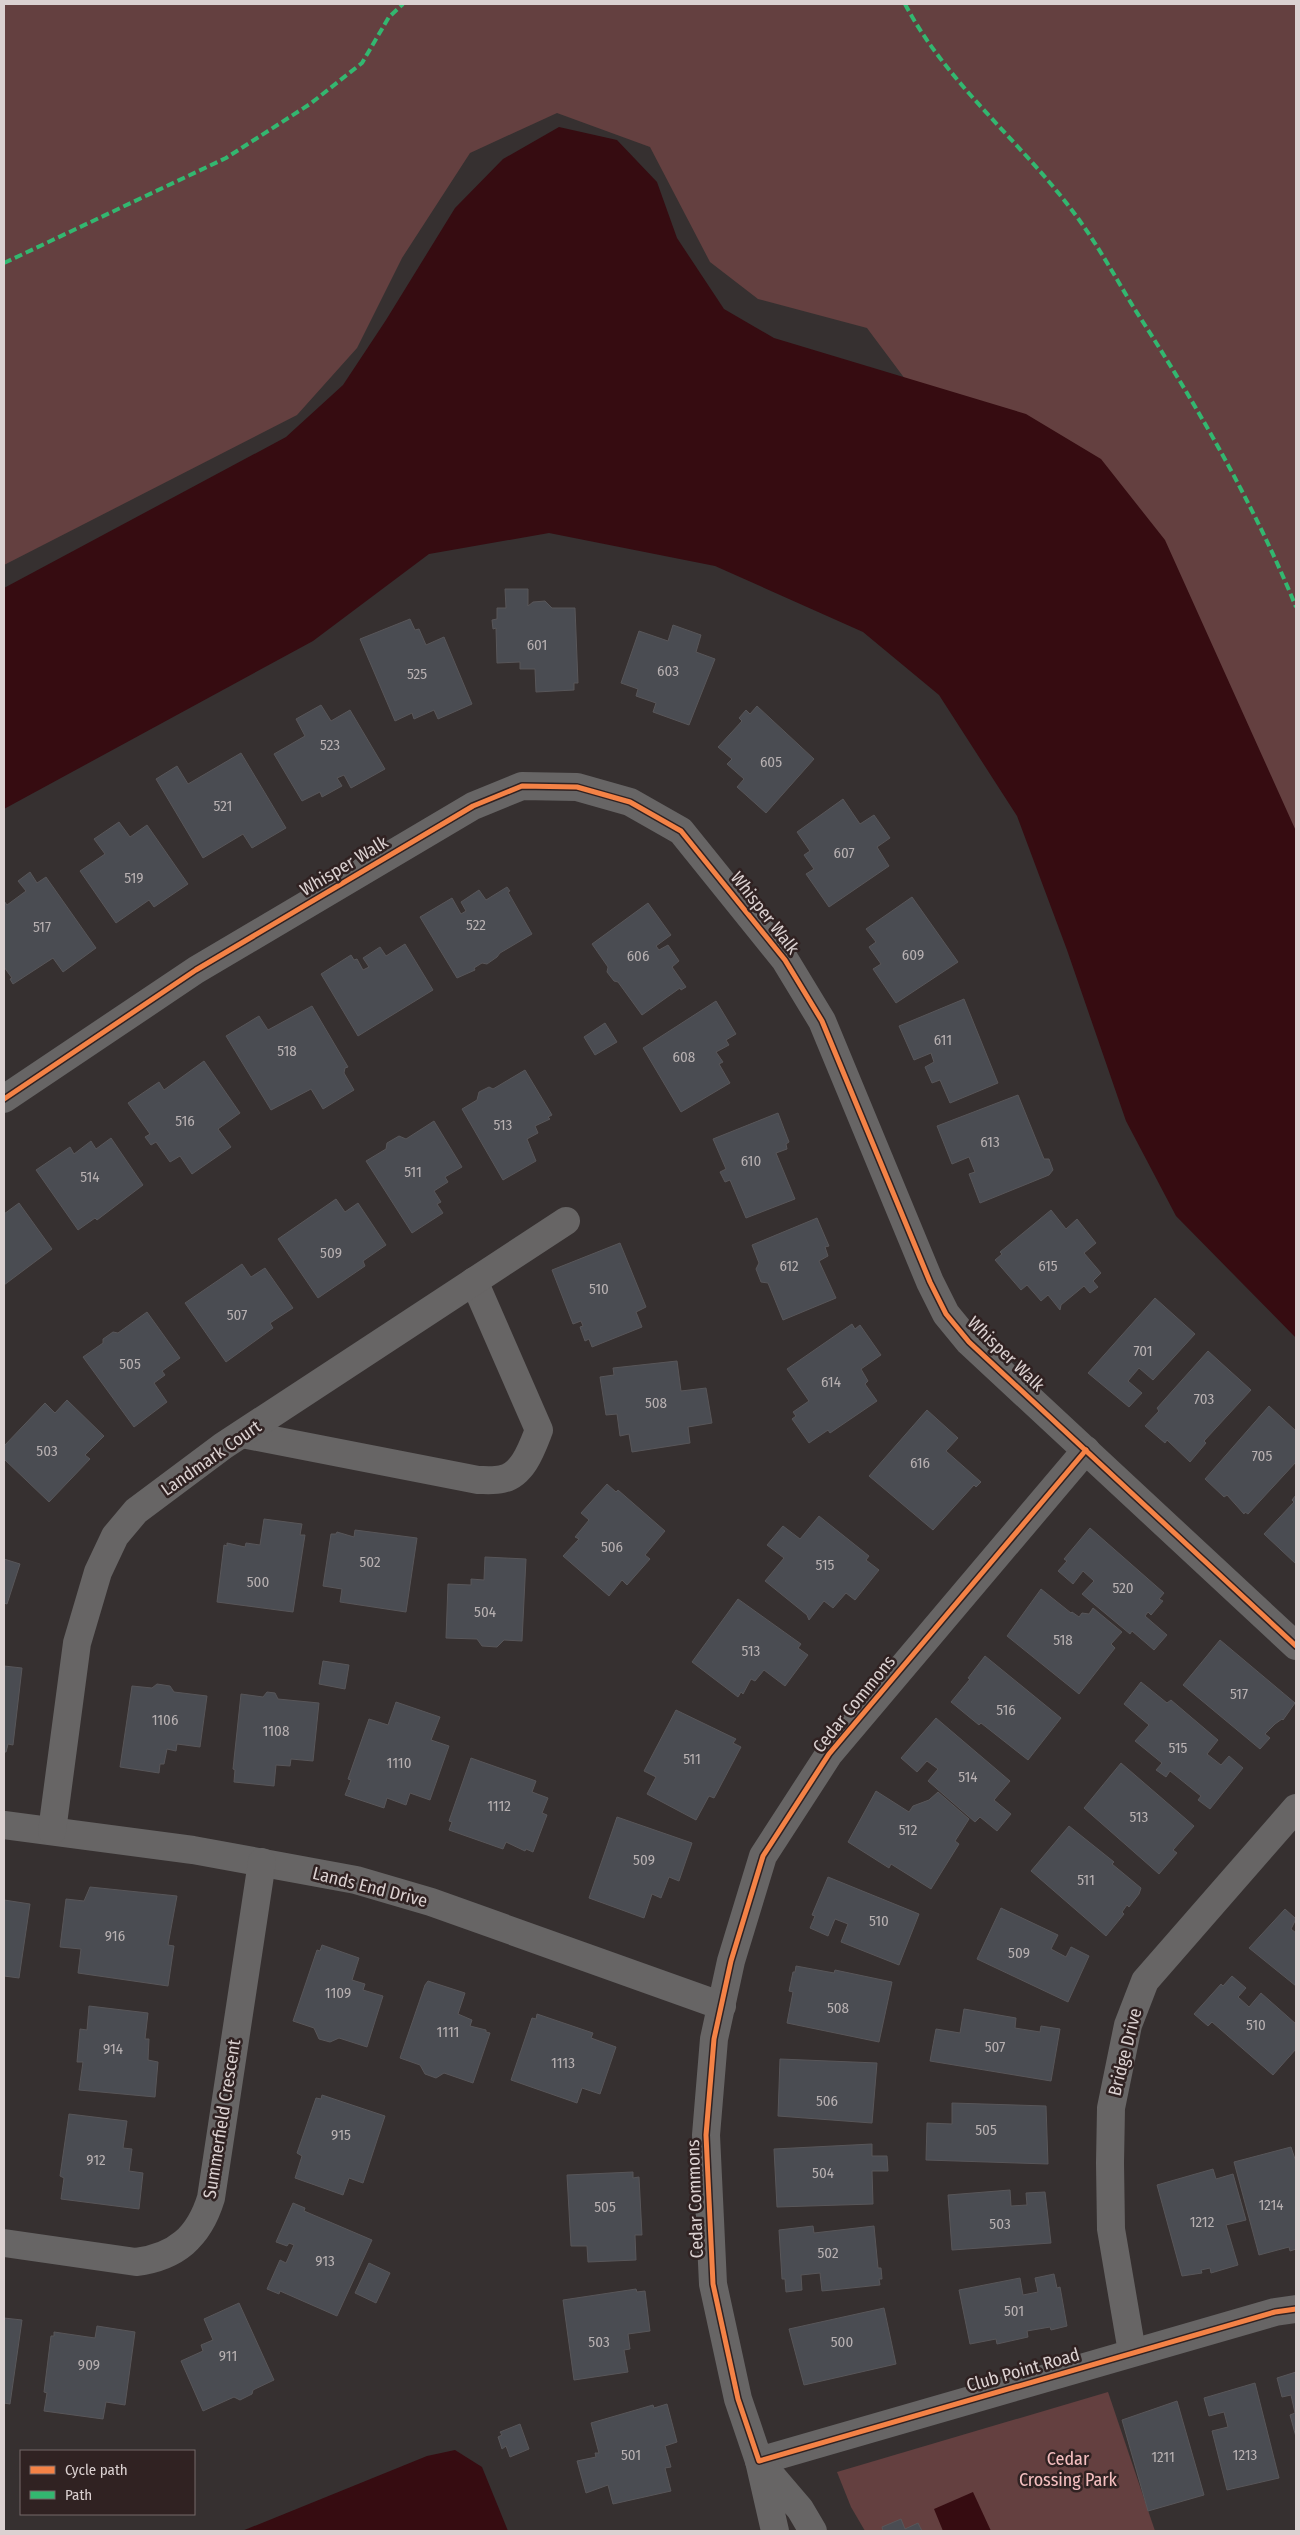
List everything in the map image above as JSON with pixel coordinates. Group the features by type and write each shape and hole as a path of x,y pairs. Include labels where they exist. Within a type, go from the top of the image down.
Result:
{"street":[{"name":"Whisper Walk","path":"4,1099 196,970 473,806 522,786 577,787 630,802 681,831 785,960 822,1021 930,1282 946,1314 969,1342 1296,1646"},
{"name":"Landmark Court","path":"52,1831 77,1643 98,1572 115,1536 136,1511 242,1434 566,1220"},
{"path":"242,1434 478,1480 503,1480 519,1468 530,1453 539,1430 474,1282"},
{"name":"Cedar Commons","path":"775,2531 759,2461 738,2400 713,2284 706,2136 714,2039 731,1961 763,1856 828,1754 1086,1450"},
{"name":"Bridge Drive","path":"1132,2352 1111,2229 1110,2163 1111,2108 1128,2025 1145,1981 1296,1808"},
{"name":"Lands End Drive","path":"4,1825 262,1862 356,1880 432,1902 722,2006"},
{"name":"Summerfield Crescent","path":"4,2243 136,2262 158,2259 186,2243 205,2218 211,2198 262,1862"},
{"name":"Club Point Road","path":"759,2461 1132,2352 1275,2312 1296,2309"},
{"name":"Cedar Commons","path":"759,2461 800,2509 813,2531"}],"green space":[{"path":"4,4 1296,4 1296,903 867,328 758,299 710,262 650,147 557,113 470,153 402,258 357,348 297,415 4,565"},
{"name":"Cedar Crossing Park","path":"1108,2392 1155,2531 865,2531 851,2507 837,2472"}],"shaded area":[{"path":"559,127 617,140 657,182 677,238 724,309 774,338 1026,414 1101,459 1165,540 1296,831 1296,1338 1176,1216 1126,1121 1067,950 1017,816 939,695 863,632 715,566 549,533 429,554 313,641 4,809 4,588 286,437 343,385 386,320 455,208 503,159"},
{"path":"455,2450 482,2467 508,2531 242,2531 427,2456"},
{"path":"973,2492 991,2531 943,2531 934,2509"}],"building":[{"path":"505,589 528,589 528,606 533,602 545,601 552,608 575,608 578,683 574,683 574,690 536,692 535,669 520,669 520,662 497,663 496,628 493,629 492,620 497,619 497,608 506,608"},
{"path":"410,619 415,630 419,629 426,645 444,637 472,704 438,719 434,710 414,719 412,713 395,721 360,639"},
{"path":"673,625 701,635 696,652 715,659 689,725 653,712 656,703 636,696 638,689 621,683 639,631 668,641"},
{"path":"321,705 331,721 350,710 385,769 351,788 344,775 337,778 342,786 322,797 320,792 302,801 274,754 305,736 296,719"},
{"path":"757,706 814,759 766,813 737,787 744,779 727,764 732,759 718,747 742,721 739,718 746,710 750,714"},
{"path":"241,753 286,828 252,848 243,834 203,858 156,779 177,766 188,784"},
{"path":"843,799 860,824 874,815 890,838 877,847 889,866 829,907 806,874 814,869 804,855 810,851 797,832"},
{"path":"119,822 130,837 147,825 188,884 154,907 149,900 116,923 80,871 105,854 94,839"},
{"path":"30,872 37,883 46,877 96,948 63,972 53,958 13,984 10,979 12,978 4,967 4,901 7,905 26,891 18,881"},
{"path":"507,887 532,934 500,953 487,964 482,963 474,968 475,970 457,978 420,917 452,898 461,914 466,911 461,902 479,890 486,900"},
{"path":"912,897 958,962 896,1003 873,969 881,964 869,947 876,942 866,929"},
{"path":"648,903 671,935 656,946 659,950 668,945 679,961 672,967 686,987 681,990 680,988 642,1015 618,982 614,981 607,972 608,967 592,944"},
{"path":"405,944 433,990 358,1036 321,974 351,955 354,960 357,959 363,970 369,967 363,958 380,947 386,956"},
{"path":"964,999 998,1083 950,1103 940,1080 932,1083 925,1067 934,1062 931,1053 914,1060 899,1026"},
{"path":"716,1001 736,1034 726,1040 729,1045 716,1052 723,1062 719,1064 730,1083 681,1112 643,1048"},
{"path":"312,1006 348,1067 345,1068 344,1073 354,1090 323,1109 311,1089 271,1110 226,1036 259,1016 268,1030"},
{"path":"605,1023 617,1042 595,1055 584,1037"},
{"path":"204,1061 240,1113 218,1129 231,1147 192,1174 180,1156 170,1162 156,1142 151,1145 145,1137 150,1134 128,1103 159,1082 164,1090"},
{"path":"525,1070 552,1115 548,1117 550,1119 535,1126 538,1133 527,1139 536,1161 503,1180 462,1109 477,1100 479,1092 489,1087 493,1089"},
{"path":"1018,1095 1044,1159 1049,1159 1053,1170 1049,1175 980,1203 969,1174 975,1172 969,1157 952,1164 937,1126"},
{"path":"778,1113 789,1142 786,1144 787,1149 776,1153 795,1199 746,1218 730,1180 725,1182 720,1172 726,1169 713,1139"},
{"path":"434,1121 462,1167 445,1177 448,1182 434,1191 441,1202 437,1204 443,1213 412,1233 366,1161 386,1149 387,1143 399,1136 406,1139"},
{"path":"111,1138 143,1185 97,1220 95,1218 78,1230 36,1170 70,1147 74,1154 91,1141 96,1149"},
{"path":"336,1199 345,1212 358,1203 386,1245 363,1261 365,1266 318,1298 278,1239"},
{"path":"19,1203 52,1249 4,1285 4,1214"},
{"path":"1051,1210 1066,1229 1077,1219 1096,1243 1084,1253 1101,1273 1093,1281 1098,1287 1090,1293 1084,1286 1061,1305 1060,1310 1048,1295 1041,1301 1027,1285 1021,1290 995,1260 1002,1254 1000,1252"},
{"path":"817,1218 829,1246 825,1247 828,1256 819,1261 836,1298 783,1320 768,1283 761,1282 756,1269 759,1263 752,1245"},
{"path":"620,1243 646,1307 636,1312 642,1327 592,1347 589,1339 585,1341 580,1327 583,1326 581,1321 573,1324 552,1270"},
{"path":"242,1264 251,1277 265,1268 293,1308 270,1323 273,1328 226,1362 185,1303"},
{"path":"1155,1298 1195,1334 1153,1380 1139,1368 1128,1381 1142,1393 1129,1407 1088,1373"},
{"path":"147,1312 180,1358 162,1371 165,1375 154,1383 167,1402 134,1427 83,1357 103,1343 103,1339 113,1332 118,1333"},
{"path":"852,1324 855,1329 860,1325 881,1355 861,1369 868,1381 865,1384 877,1401 830,1433 828,1430 809,1443 792,1419 796,1416 793,1412 809,1401 787,1369"},
{"path":"1208,1351 1251,1390 1204,1441 1206,1443 1190,1462 1167,1440 1165,1443 1145,1426 1159,1411 1157,1408"},
{"path":"677,1361 681,1391 706,1388 712,1423 688,1427 690,1443 632,1452 629,1434 620,1436 617,1414 606,1415 600,1377 614,1375 613,1368"},
{"path":"67,1400 104,1436 85,1455 90,1459 49,1502 4,1459 4,1446 45,1403 55,1413"},
{"path":"1269,1406 1296,1431 1296,1462 1248,1514 1245,1512 1244,1514 1227,1495 1224,1497 1205,1479"},
{"path":"927,1410 958,1438 946,1451 981,1482 976,1487 974,1485 933,1530 869,1476"},
{"path":"607,1484 616,1492 618,1490 665,1531 645,1555 650,1559 627,1585 622,1580 609,1596 563,1556 579,1539 575,1537 589,1520 581,1513"},
{"path":"1296,1495 1296,1564 1264,1534 1294,1502 1292,1500"},
{"path":"819,1516 869,1556 866,1560 879,1570 855,1600 846,1593 833,1608 824,1601 809,1620 807,1615 765,1581 784,1558 767,1545 783,1526 800,1539"},
{"path":"264,1519 302,1524 300,1535 305,1535 293,1612 217,1602 224,1545 227,1546 227,1543 245,1547 246,1543 260,1545"},
{"path":"1090,1528 1164,1593 1159,1599 1163,1601 1151,1615 1148,1612 1145,1616 1167,1635 1154,1650 1132,1631 1130,1634 1082,1594 1094,1581 1083,1571 1073,1584 1058,1571 1067,1561 1064,1559"},
{"path":"355,1530 417,1538 406,1612 340,1602 342,1589 323,1586 331,1534 336,1534 337,1532 354,1537"},
{"path":"485,1557 526,1559 522,1641 504,1640 497,1647 482,1646 477,1639 446,1638 448,1584 471,1585 471,1579 484,1580"},
{"path":"4,1559 20,1564 7,1604 4,1603"},
{"path":"1041,1589 1071,1613 1079,1617 1082,1613 1089,1614 1093,1608 1122,1632 1111,1644 1115,1648 1079,1694 1007,1636"},
{"path":"738,1599 801,1644 798,1648 808,1655 785,1686 764,1670 755,1681 751,1679 743,1694 741,1692 738,1697 692,1662"},
{"path":"1220,1640 1295,1703 1283,1720 1275,1724 1265,1734 1270,1738 1260,1749 1183,1685"},
{"path":"985,1656 1061,1718 1028,1760 981,1723 979,1725 951,1702 970,1679 968,1678"},
{"path":"323,1661 349,1665 345,1689 319,1684"},
{"path":"4,1666 22,1668 13,1745 8,1744 6,1752 4,1752"},
{"path":"1141,1682 1167,1703 1171,1700 1218,1740 1207,1754 1221,1765 1229,1756 1243,1768 1210,1809 1198,1800 1201,1796 1170,1771 1166,1777 1156,1770 1162,1763 1135,1741 1149,1725 1124,1704"},
{"path":"157,1684 170,1686 174,1692 207,1696 200,1747 177,1744 176,1751 167,1749 164,1764 160,1764 159,1773 120,1767 132,1686 152,1688"},
{"path":"267,1692 275,1693 278,1699 319,1703 313,1761 291,1759 290,1766 276,1765 274,1786 234,1782 235,1770 233,1769 241,1694 263,1697"},
{"path":"396,1702 440,1717 431,1740 449,1746 430,1800 410,1793 406,1805 387,1798 384,1808 345,1795 351,1780 348,1779 369,1719 388,1725"},
{"path":"676,1710 736,1739 733,1743 741,1747 714,1798 709,1796 696,1820 647,1794 656,1777 644,1771"},
{"path":"936,1718 1010,1781 994,1800 1011,1814 997,1831 980,1817 975,1822 928,1781 938,1769 927,1761 917,1772 901,1758"},
{"path":"471,1758 536,1781 532,1792 548,1798 542,1813 547,1815 533,1852 526,1849 525,1851 506,1842 503,1849 449,1830 452,1822 449,1821"},
{"path":"1121,1763 1194,1826 1173,1850 1177,1853 1159,1874 1084,1808"},
{"path":"876,1791 909,1812 913,1806 929,1800 938,1792 969,1819 955,1841 959,1844 931,1889 891,1864 889,1868 848,1842"},
{"path":"617,1817 692,1843 679,1881 669,1877 661,1898 652,1894 644,1918 589,1898"},
{"path":"1069,1826 1114,1862 1112,1864 1141,1888 1139,1894 1129,1907 1127,1905 1122,1912 1124,1914 1106,1936 1031,1871"},
{"path":"828,1877 919,1914 899,1965 841,1942 848,1924 835,1919 828,1936 810,1928 815,1916 812,1915"},
{"path":"90,1887 177,1896 168,1945 174,1946 168,1986 78,1973 81,1949 60,1947 66,1899 84,1901"},
{"path":"4,1900 30,1904 19,1978 4,1976"},
{"path":"1001,1908 1058,1935 1051,1949 1066,1957 1071,1947 1089,1956 1068,2002 977,1959"},
{"path":"1285,1909 1296,1919 1291,1929 1296,1933 1296,1986 1249,1948"},
{"path":"322,1945 359,1958 352,1980 365,1984 363,1990 383,1996 367,2047 339,2038 330,2042 319,2039 314,2028 293,2021 317,1950 320,1951"},
{"path":"796,1966 834,1973 835,1970 892,1982 879,2042 787,2023 793,1992 789,1991"},
{"path":"1232,1976 1246,1988 1238,1997 1249,2007 1261,1993 1296,2024 1296,2049 1273,2075 1212,2022 1208,2026 1194,2014 1221,1984 1223,1986"},
{"path":"428,1981 465,1993 458,2014 472,2020 470,2026 486,2030 486,2032 490,2033 473,2083 444,2073 436,2078 425,2074 420,2065 400,2058"},
{"path":"89,2006 148,2013 145,2039 149,2039 148,2060 158,2062 155,2097 79,2090 83,2062 77,2062 80,2029 87,2030"},
{"path":"964,2009 1016,2018 1015,2028 1040,2032 1041,2026 1060,2029 1051,2081 930,2061 936,2029 960,2033"},
{"path":"537,2014 593,2033 591,2038 616,2047 600,2094 582,2088 577,2103 511,2080 532,2018 536,2019"},
{"path":"780,2059 877,2063 872,2123 778,2116"},
{"path":"322,2095 385,2116 363,2183 349,2178 343,2195 295,2178 302,2156 297,2153 316,2098 321,2099"},
{"path":"952,2103 1046,2106 1048,2164 926,2160 927,2123 952,2124"},
{"path":"69,2114 127,2121 123,2148 132,2149 129,2171 143,2173 139,2209 61,2199 64,2178 60,2176"},
{"path":"872,2144 872,2156 887,2156 888,2171 872,2171 873,2204 777,2207 774,2149"},
{"path":"1291,2147 1296,2162 1296,2249 1290,2251 1289,2247 1259,2255 1234,2162"},
{"path":"1213,2169 1216,2179 1233,2174 1246,2220 1226,2225 1238,2265 1211,2273 1210,2268 1201,2270 1202,2273 1182,2276 1157,2185"},
{"path":"633,2172 633,2178 639,2177 642,2235 635,2235 636,2260 588,2262 587,2246 571,2246 567,2175"},
{"path":"1010,2190 1011,2206 1027,2205 1026,2193 1045,2192 1051,2243 952,2250 948,2195"},
{"path":"293,2203 305,2208 304,2211 372,2240 337,2316 280,2291 279,2294 267,2289 280,2260 286,2263 294,2245 289,2243 287,2246 276,2242"},
{"path":"813,2226 814,2233 874,2226 878,2268 881,2268 882,2279 879,2279 880,2285 822,2291 820,2273 801,2275 802,2290 786,2292 785,2279 782,2279 779,2230"},
{"path":"369,2263 390,2273 376,2303 355,2293"},
{"path":"1054,2274 1057,2288 1060,2287 1067,2326 1051,2330 1050,2327 1027,2331 1028,2337 997,2344 996,2339 970,2344 959,2290 1020,2278 1023,2295 1038,2292 1035,2278"},
{"path":"636,2289 637,2292 645,2291 650,2331 628,2334 630,2349 624,2350 628,2372 574,2380 563,2300"},
{"path":"239,2303 274,2380 253,2390 252,2394 240,2400 234,2397 203,2411 181,2361 203,2351 201,2345 213,2340 204,2319"},
{"path":"884,2308 896,2364 804,2385 789,2329"},
{"path":"4,2318 22,2320 10,2404 4,2403"},
{"path":"97,2326 135,2332 125,2405 106,2402 103,2419 44,2411 47,2393 44,2392 51,2336 54,2336 54,2332 95,2338"},
{"path":"1296,2372 1296,2437 1290,2415 1295,2413 1291,2395 1282,2397 1277,2378"},
{"path":"1255,2383 1279,2478 1227,2490 1212,2431 1228,2427 1224,2412 1209,2416 1204,2398"},
{"path":"1177,2401 1204,2495 1148,2511 1122,2420"},
{"path":"667,2404 677,2442 665,2446 671,2467 665,2468 671,2491 613,2504 608,2485 586,2493 577,2461 596,2457 595,2453 599,2453 591,2423 653,2405 654,2408"},
{"path":"520,2424 529,2449 510,2457 506,2446 502,2449 498,2437 502,2435 500,2432"},
{"path":"901,2519 905,2529 918,2523 922,2531 883,2531 882,2527"}],"marked path":[{"path":"4,263 226,158 310,104 362,63 389,17 403,4"},
{"path":"905,4 941,59 1050,183 1096,245 1222,454 1261,529 1296,607"}],"cycle path":[{"path":"4,1099 196,970 473,806 522,786 577,787 630,802 681,831 785,960 822,1021 930,1282 946,1314 969,1342 1296,1646"},
{"path":"1086,1450 829,1754 763,1856 731,1961 714,2039 706,2135 713,2284 738,2399 759,2461 1275,2312 1296,2309"}]}
